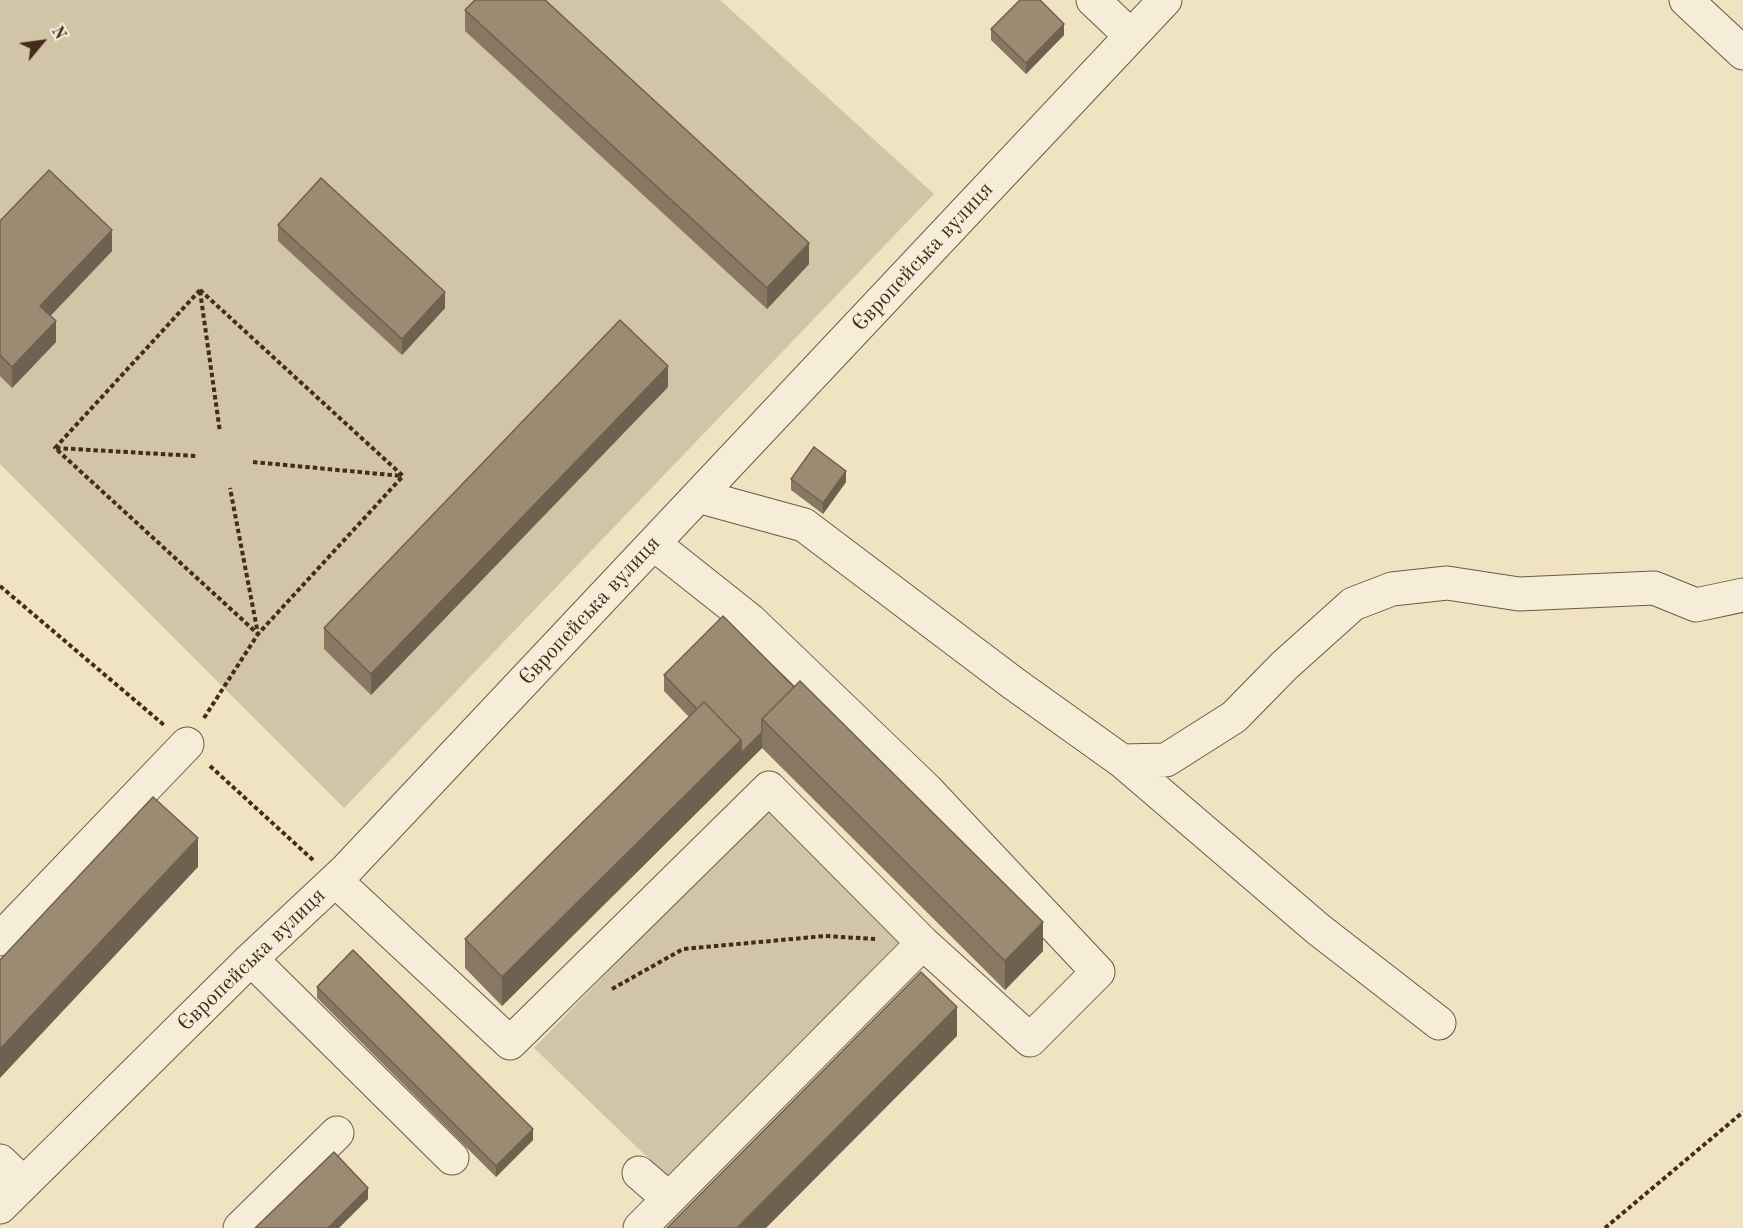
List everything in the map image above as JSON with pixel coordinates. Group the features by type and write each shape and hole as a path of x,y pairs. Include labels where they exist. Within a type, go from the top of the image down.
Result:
{"street":[{"path":"1093,0 1131,36"},
{"name":"Європейська вулиця","path":"0,1207 11,1172 336,881 1165,0"},
{"path":"1686,0 1743,53"},
{"path":"698,496 804,525 1013,683 1122,761 1318,929 1439,1023"},
{"path":"336,881 510,1043 769,788 923,943 1030,1040 1098,972 927,790 751,621 654,544"},
{"path":"1122,761 1166,760 1234,717 1284,666 1353,604 1392,589 1447,583 1519,594 1654,588 1696,605 1743,595"},
{"path":"0,939 187,744"},
{"path":"640,1228 923,943"},
{"path":"251,959 452,1158"},
{"path":"240,1228 337,1133"},
{"path":"639,1173 668,1198"}],"path":[{"path":"200,290 220,432"},
{"path":"55,448 200,290"},
{"path":"200,290 403,476"},
{"path":"55,448 196,456"},
{"path":"55,448 258,634"},
{"path":"253,462 403,476"},
{"path":"187,744 258,634 403,476"},
{"path":"230,488 258,634"},
{"path":"601,995 683,949 825,936 883,939"},
{"path":"1605,1228 1743,1112"}],"shaded area":[{"path":"0,0 720,0 934,194 344,808 0,464"},
{"path":"769,806 900,941 670,1179 534,1048"}],"building":[{"path":"475,0 545,0 809,243 767,288 465,10"},
{"path":"1020,0 1040,0 1064,24 1026,63 991,29"},
{"path":"49,170 112,230 40,306 56,321 12,367 0,355 0,221"},
{"path":"321,178 445,292 402,339 278,225"},
{"path":"620,320 668,366 371,674 324,628"},
{"path":"814,447 846,471 823,503 791,479"},
{"path":"723,616 794,687 762,719 762,732 741,753 741,740 704,702 697,709 664,675"},
{"path":"800,681 1043,922 1005,961 762,719"},
{"path":"704,702 741,740 502,977 465,939"},
{"path":"153,797 198,838 0,1049 0,960"},
{"path":"353,950 533,1129 496,1166 317,987"},
{"path":"921,972 957,1007 737,1228 667,1228"},
{"path":"334,1152 368,1188 328,1228 255,1228"}]}
